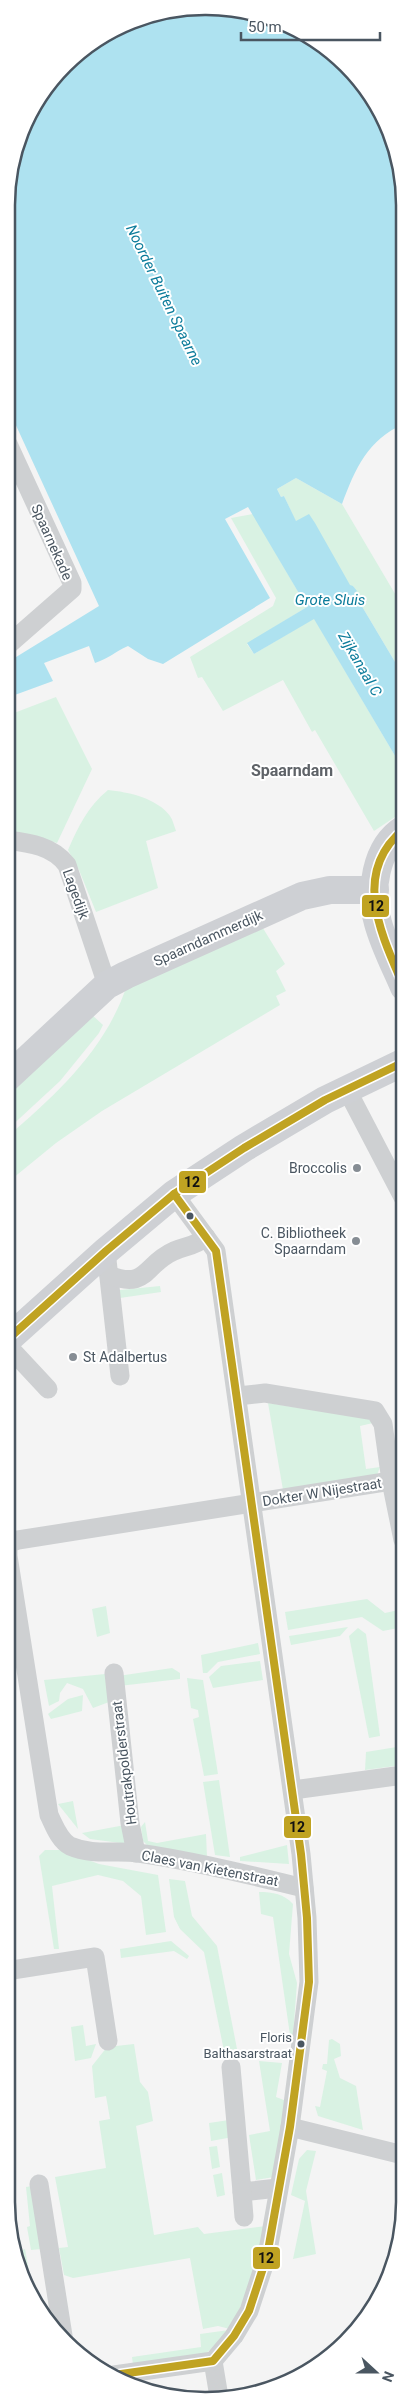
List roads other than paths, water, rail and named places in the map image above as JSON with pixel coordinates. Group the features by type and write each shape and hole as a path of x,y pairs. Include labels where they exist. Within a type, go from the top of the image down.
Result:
{"street":[{"name":"Spaarnekade","path":"15,459 72,583 72,589 15,639"},
{"path":"396,835 382,853 377,871 375,890 378,922 396,967"},
{"name":"Lagedijk","path":"15,841 28,843 58,854 66,865 108,985"},
{"name":"Spaarndammerdijk","path":"15,1071 108,985 302,896 330,890 375,890"},
{"path":"15,1334 107,1263 174,1194 244,1148 346,1088 396,1066"},
{"path":"346,1088 396,1184"},
{"name":"Dokter W Nijestraat","path":"174,1194 216,1251 293,1790 307,1918 309,1982 290,2127 267,2256 250,2311 234,2336 213,2361"},
{"path":"107,1263 124,1281 140,1277 174,1251 195,1246 206,1237"},
{"path":"107,1263 120,1376"},
{"path":"15,1354 48,1390"},
{"name":"Dokter W Nijestraat","path":"238,1396 265,1393 375,1411 383,1424 391,1481 252,1502"},
{"path":"391,1481 396,1504"},
{"path":"15,1541 252,1502"},
{"name":"Claes van Kietenstraat","path":"15,1590 49,1815 57,1833 69,1845 101,1854 136,1853 236,1871 304,1888"},
{"name":"Houtrakpolderstraat","path":"114,1673 130,1823 136,1853"},
{"path":"293,1790 396,1776"},
{"path":"15,1970 95,1957 108,2041"},
{"path":"231,2067 244,2217"},
{"path":"290,2127 396,2153"},
{"path":"39,2184 62,2326"},
{"path":"242,2192 278,2188"},
{"path":"126,2374 213,2361 218,2392"}],"water":[{"path":"193,15 218,15 255,21 290,35 311,47 331,62 349,80 364,100 376,121 390,156 396,193 396,428 381,438 364,456 342,504 296,478 277,489 281,497 284,496 296,521 309,514 350,585 357,591 354,593 396,664 396,757 314,619 254,654 247,643 307,607 248,507 225,519 270,598 163,664 148,659 128,646 95,663 89,646 44,663 53,681 15,695 15,658 99,606 15,423 15,193 21,156 35,121 54,90 80,62 110,41 156,21"}],"place":[{"name":"Broccolis","path":"357,1168"},
{"name":"C. Bibliotheek Spaarndam","path":"356,1241"},
{"name":"St Adalbertus","path":"73,1357"},
{"name":"Floris Balthasarstraat","path":"301,2044"}],"district":[{"name":"Spaarndam","path":"292,770"}],"water label":[{"name":"Noorder Buiten Spaarne","path":"164,295"},
{"name":"Grote Sluis","path":"330,600"},
{"name":"Zijkanaal C","path":"360,664"}]}
